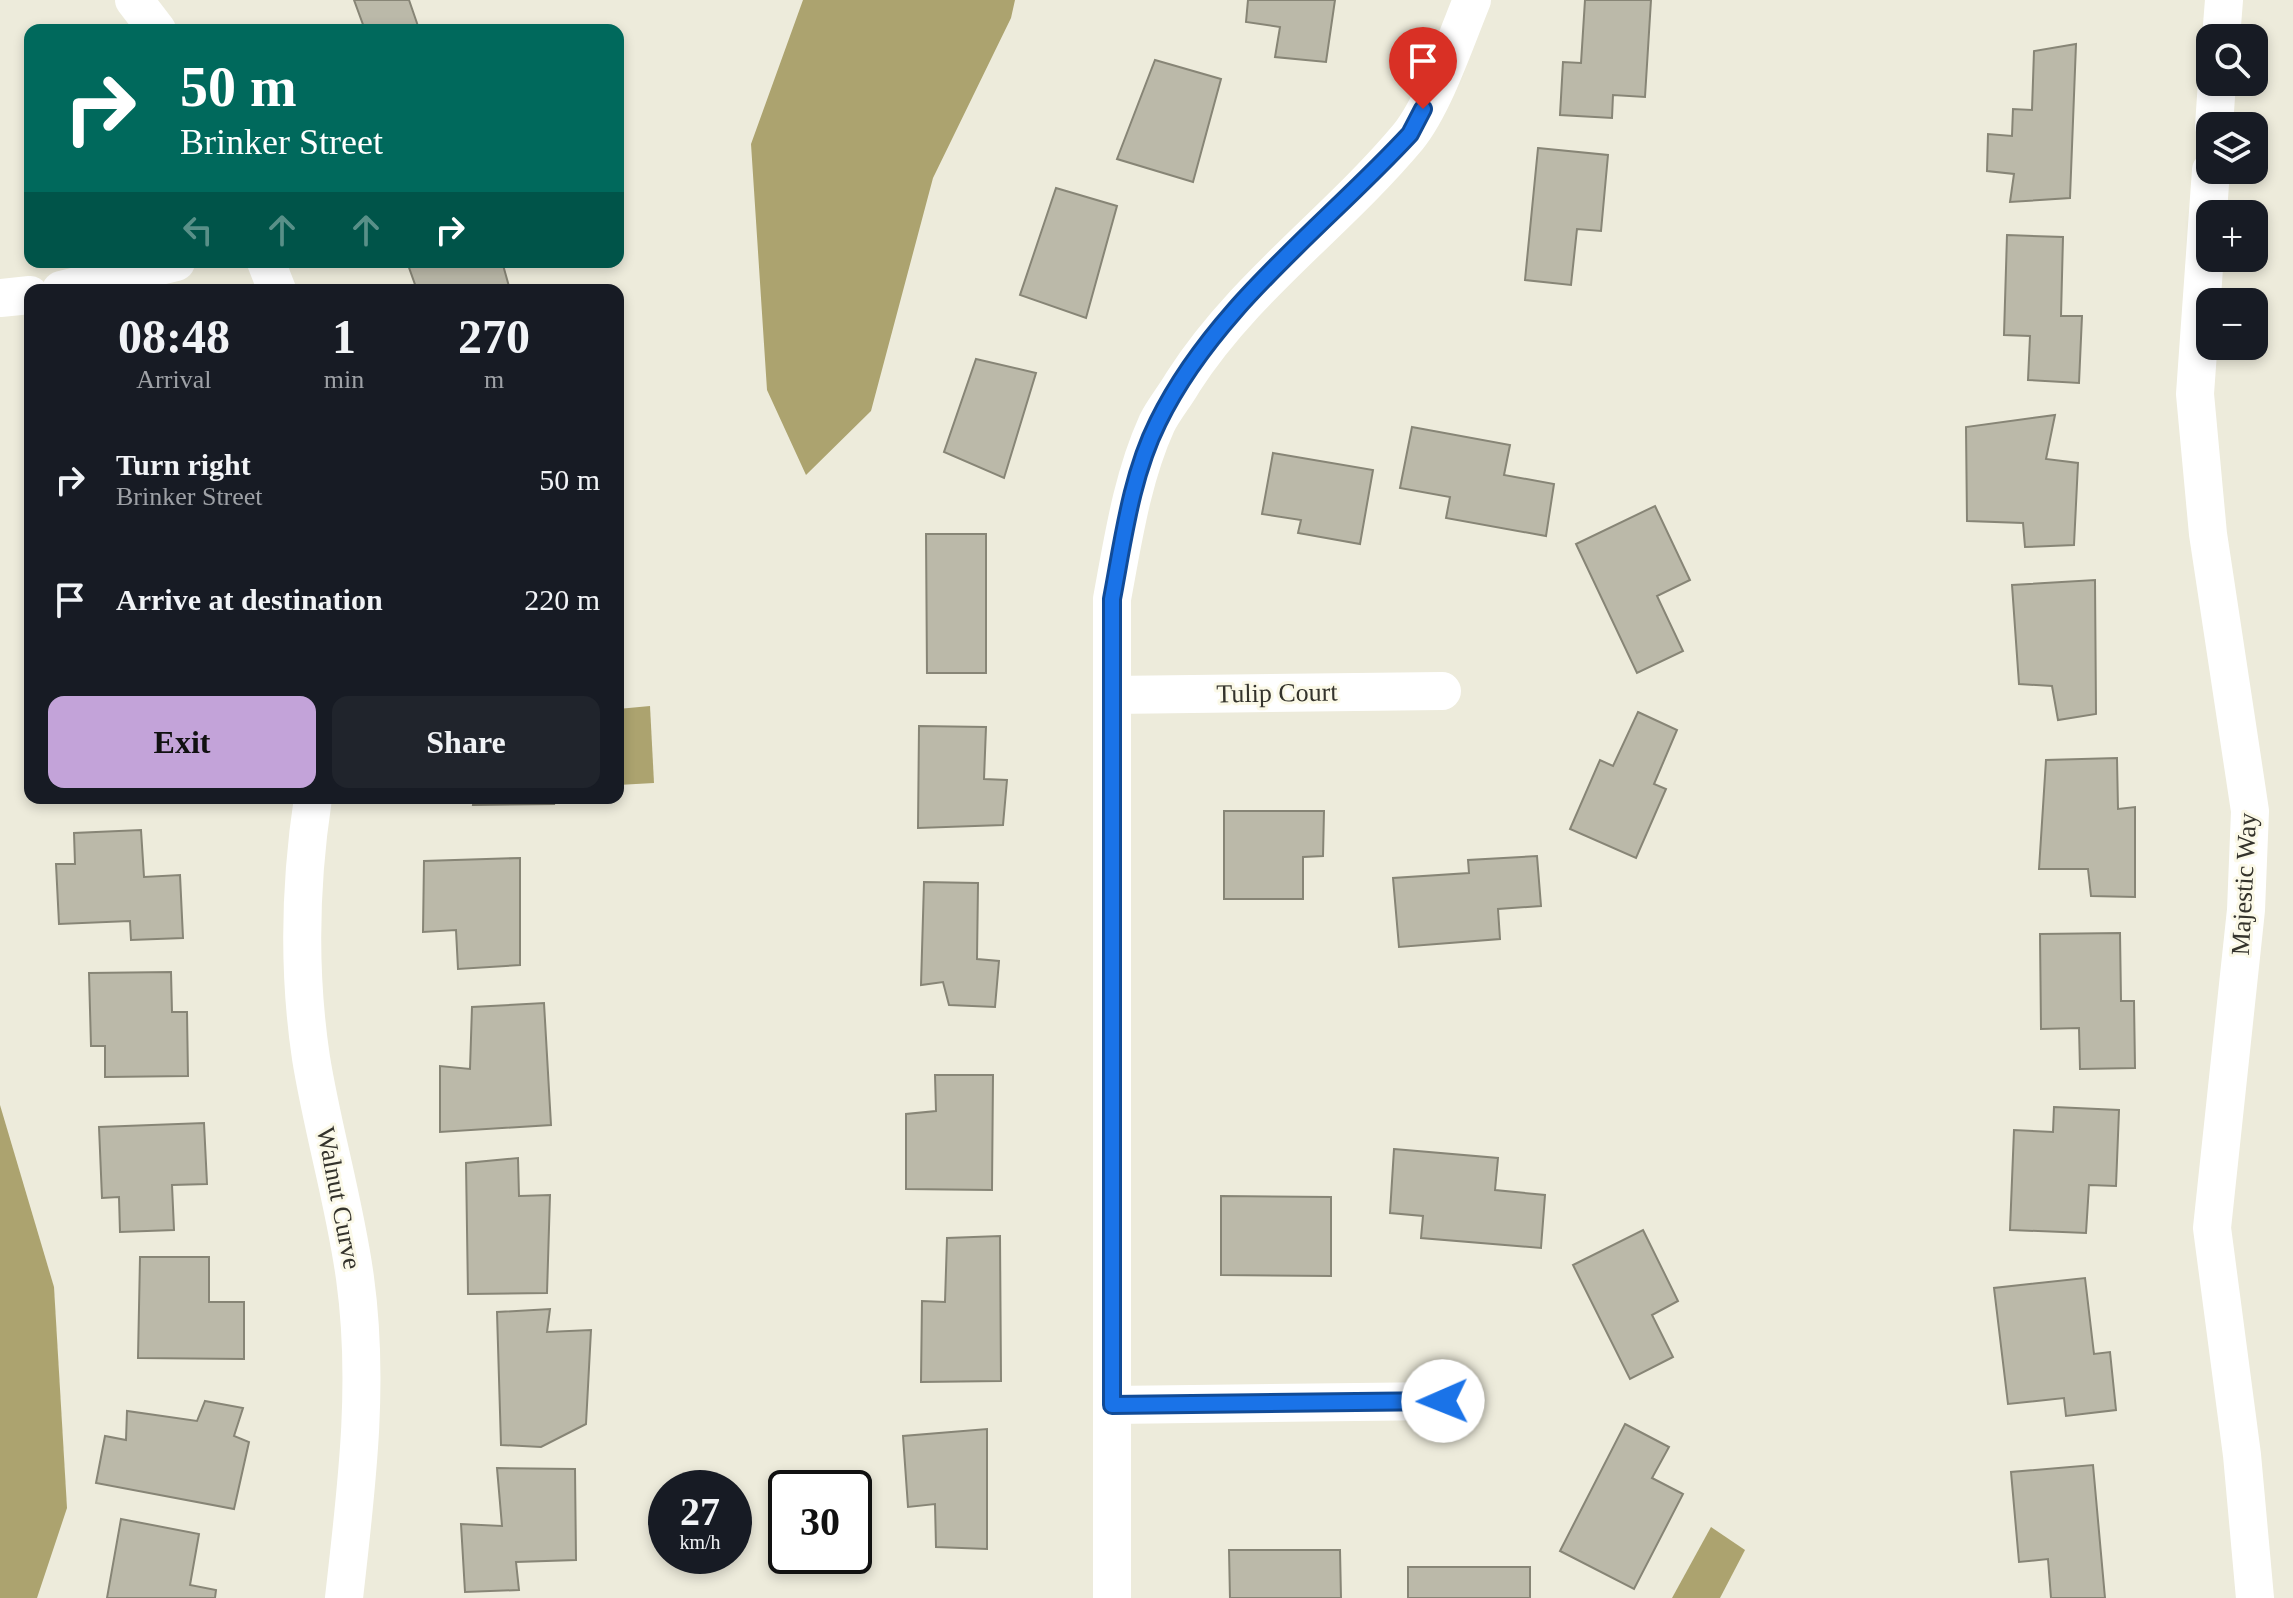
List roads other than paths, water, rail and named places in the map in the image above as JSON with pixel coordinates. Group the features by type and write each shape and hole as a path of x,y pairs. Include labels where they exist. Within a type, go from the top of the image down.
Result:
{"street":[{"path":"134,0 152,24"},
{"path":"1112,1598 1112,599 1127,515 1157,423 1210,340 1410,134 1449,58 1472,0"},
{"path":"2222,24 2224,0"},
{"name":"Majestic Way","path":"2210,184 2195,394 2208,534 2250,811 2246,910 2212,1228 2242,1455 2255,1598"},
{"path":"86,284 151,268"},
{"path":"0,298 24,296"},
{"name":"Tulip Court","path":"1112,695 1442,691"},
{"name":"Walnut Curve","path":"312,804 302,915 303,992 311,1058 355,1277 362,1355 362,1438 344,1598"},
{"path":"1112,1405 1443,1401"}]}
